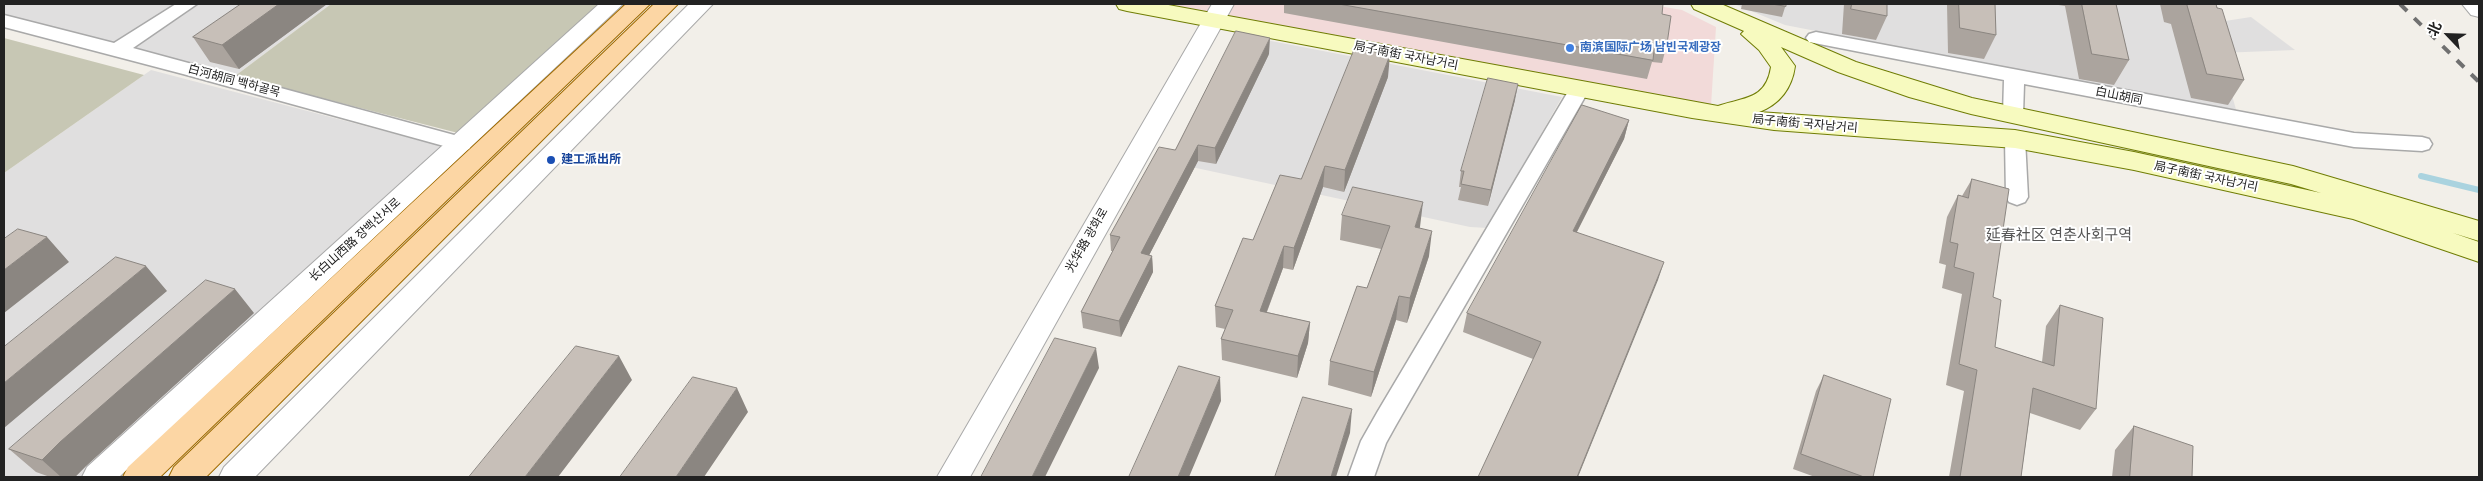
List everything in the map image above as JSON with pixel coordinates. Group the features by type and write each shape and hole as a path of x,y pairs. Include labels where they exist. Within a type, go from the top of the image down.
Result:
{"main road":[{"name":"长白山西路 장백산서로","path":"139,477 638,4"},
{"path":"185,477 667,4"},
{"name":"局子南街 국자남거리","path":"1127,4 1218,11 1579,90 1708,113 1810,126 2015,139 2134,161 2296,196 2358,212 2479,252"},
{"name":"局子南街 국자남거리","path":"1706,5 1735,20 1847,67 1918,91 1971,106 2293,175 2479,231"},
{"path":"1708,113 1756,104 1767,98 1780,84 1783,66 1777,57 1767,46 1735,20"}],"street":[{"path":"117,50 188,4"},
{"name":"长白山西路 장백산서로","path":"98,477 270,316 462,144 612,4"},
{"path":"235,477 702,4"},
{"path":"2473,4 2479,10"},
{"name":"光华路 광화로","path":"953,477 1218,11"},
{"name":"白河胡同 백하골목","path":"4,21 462,144"},
{"name":"白山胡同","path":"1816,38 2330,136 2354,140 2422,144"},
{"path":"2013,115 2014,76"},
{"path":"1361,477 1382,425 1579,90"},
{"path":"2015,139 2017,197"}],"shaded area":[{"path":"4,4 331,4 235,76 4,14"},
{"path":"331,4 603,4 462,134 235,76"},
{"path":"1154,4 1647,4 1682,10 1716,27 1711,106"},
{"path":"1734,4 2209,4 2212,23 2251,17 2295,50 2220,53 2237,113 1785,25"},
{"path":"1240,35 1562,97 1488,228 1470,227 1173,163"},
{"path":"4,38 144,75 4,173"},
{"path":"151,70 445,147 92,477 4,477 4,173"}],"building":[{"path":"241,4 279,4 222,45 193,37"},
{"path":"1339,4 1663,4 1662,14 1671,16 1667,44 1655,42 1653,60"},
{"path":"1852,4 1887,4 1887,16 1851,9"},
{"path":"1959,4 1995,4 1996,35 1960,28"},
{"path":"2082,4 2116,4 2129,60 2092,54"},
{"path":"2187,4 2216,4 2217,8 2222,9 2244,80 2207,74"},
{"path":"1236,31 1270,38 1215,148 1198,145 1141,253 1152,256 1119,321 1081,312 1120,237 1110,235 1159,147 1175,150"},
{"path":"1355,48 1390,55 1345,170 1325,166 1294,248 1284,246 1260,311 1310,322 1298,356 1221,339 1233,310 1215,306 1243,238 1253,240 1280,175 1301,179"},
{"path":"1488,78 1518,84 1491,190 1461,184 1464,171 1461,171"},
{"path":"1582,105 1629,120 1573,231 1664,262 1577,477 1478,477 1541,342 1467,313"},
{"path":"1972,179 2009,189 1993,297 2001,300 1995,347 2054,366 2060,305 2103,318 2096,409 2033,388 2021,477 1960,477 1977,370 1959,364 1974,273 1954,267 1958,244 1950,242 1958,195 1968,198"},
{"path":"1353,187 1423,202 1415,227 1432,231 1410,298 1399,296 1374,372 1330,361 1357,286 1367,288 1390,226 1342,215"},
{"path":"18,229 47,237 4,270 4,239"},
{"path":"116,257 146,266 4,383 4,347"},
{"path":"206,280 235,289 60,442 42,460 9,449"},
{"path":"1055,338 1096,348 1032,477 981,477"},
{"path":"576,346 619,356 525,477 469,477"},
{"path":"1179,366 1220,377 1178,477 1129,477"},
{"path":"1824,375 1891,399 1873,477 1864,477 1801,454"},
{"path":"693,377 737,388 676,477 620,477"},
{"path":"1303,397 1352,409 1331,477 1275,477"},
{"path":"2134,426 2193,446 2192,477 2130,477"}],"waterway":[{"path":"2421,176 2479,190"}],"railway":[{"path":"2400,4 2479,82"}],"place":[{"name":"南滨国际广场 남빈국제광장","path":"1570,48"},
{"name":"建工派出所","path":"551,160"}],"district":[{"name":"延春社区 연춘사회구역","path":"2059,236"}]}
